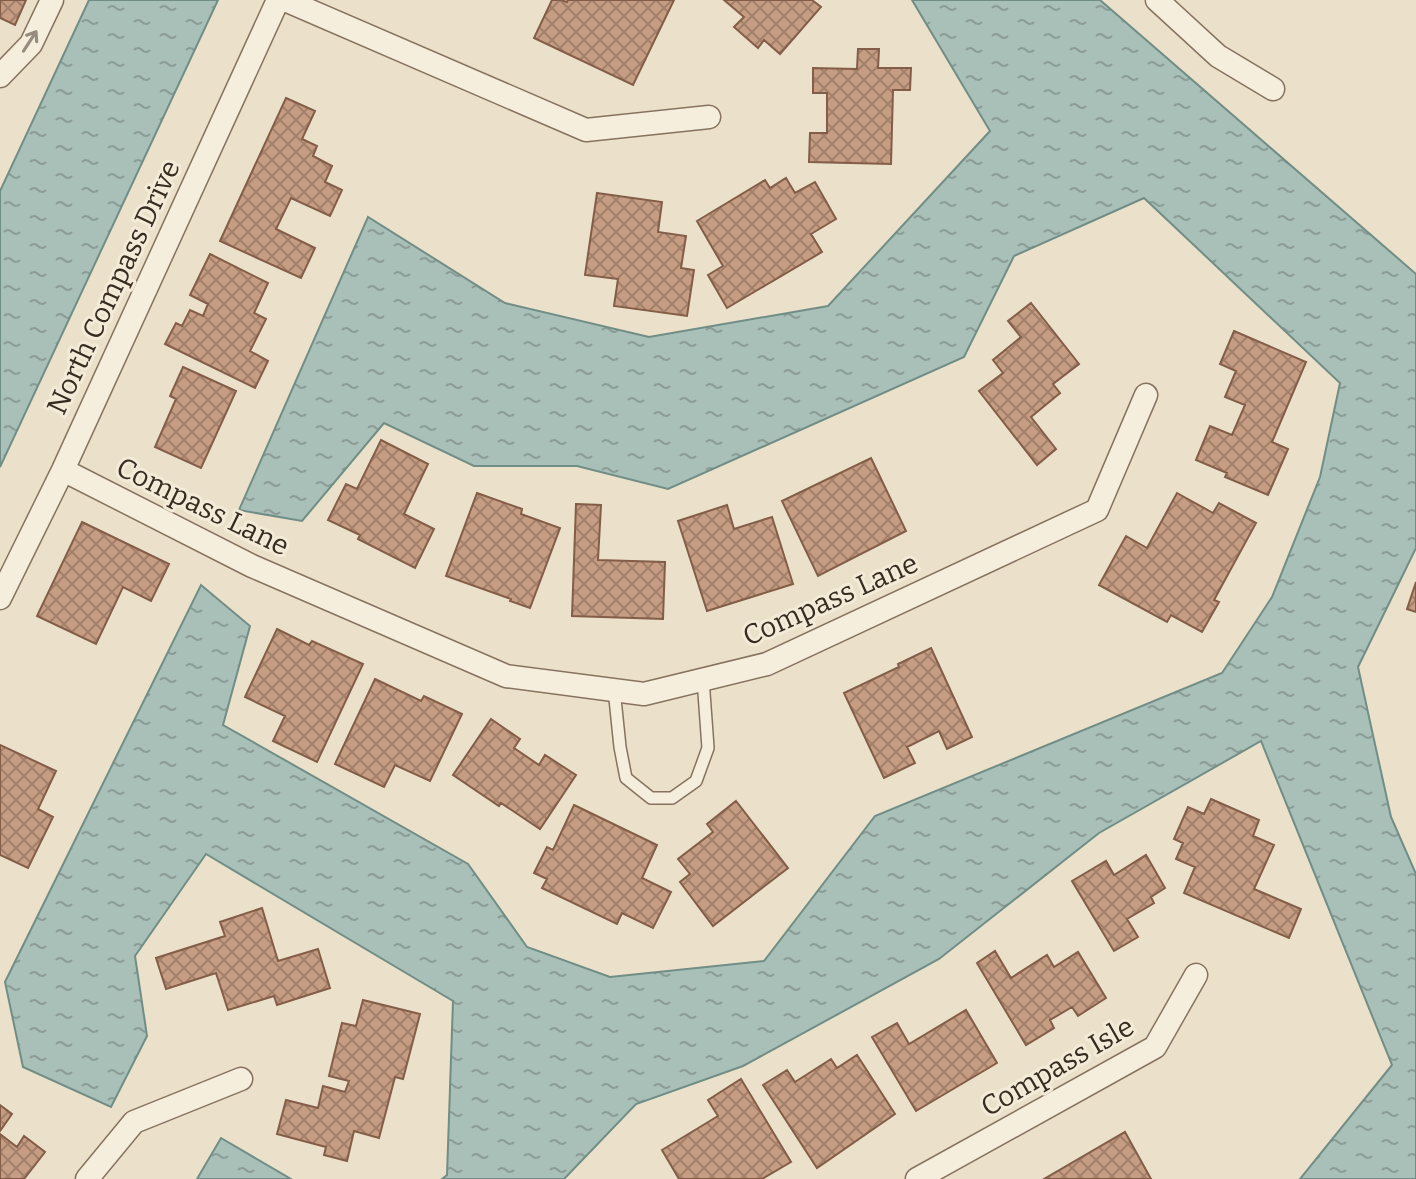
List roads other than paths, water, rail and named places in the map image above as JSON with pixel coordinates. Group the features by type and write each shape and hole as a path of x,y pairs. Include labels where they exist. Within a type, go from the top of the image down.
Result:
{"street":[{"path":"3,70 31,44 52,0"},
{"name":"North Compass Drive","path":"0,598 63,470 278,0"},
{"path":"285,0 586,130 709,117"},
{"path":"1157,0 1218,56 1273,89"},
{"name":"Compass Lane","path":"63,470 252,566 506,676 644,694 767,664 1097,510 1146,395"},
{"name":"Compass Isle","path":"917,1179 1155,1047 1196,975"},
{"path":"87,1179 134,1122 241,1079"}],"lane":[{"path":"614,689 626,778 651,798 672,798 696,781 708,748 703,679"}],"water":[{"path":"89,0 218,0 0,467 0,191"},
{"path":"912,0 1100,0 1416,274 1416,548 1358,667 1391,817 1416,874 1416,1179 1300,1179 1392,1065 1261,741 1099,833 939,959 743,1066 636,1104 564,1179 442,1179 447,1175 453,1001 206,854 135,956 147,1036 111,1107 23,1067 5,982 201,585 250,626 223,725 468,864 527,947 610,977 764,961 875,816 1222,673 1272,597 1320,477 1340,383 1144,198 1014,256 964,357 668,489 577,466 474,466 384,423 302,521 239,510 368,217 505,303 649,337 828,306 990,131"},
{"path":"221,1138 291,1179 197,1179"}]}
